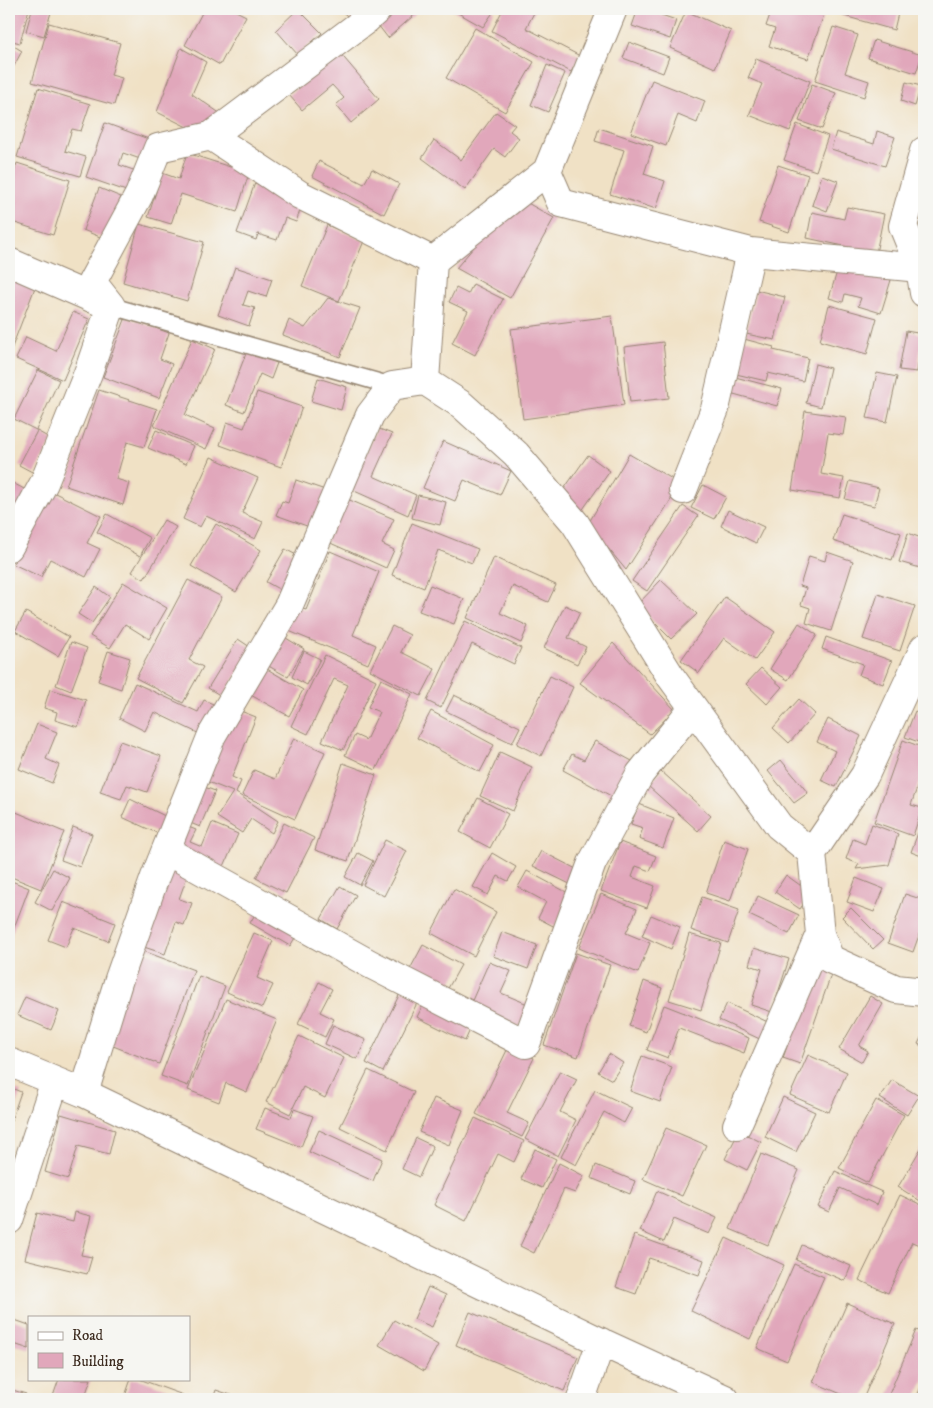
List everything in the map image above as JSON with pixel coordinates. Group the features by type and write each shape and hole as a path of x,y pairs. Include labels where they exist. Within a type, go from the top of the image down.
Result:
{"street":[{"path":"110,306 92,282 139,195 158,148 211,136 378,9"},
{"path":"425,381 433,261 547,172 613,9"},
{"path":"211,136 300,195 433,261"},
{"path":"547,172 561,203 750,252 922,280 903,226 924,151"},
{"path":"683,490 715,409 750,252"},
{"path":"9,262 110,306"},
{"path":"9,547 44,483 88,373 110,306"},
{"path":"84,1093 119,979 155,877 212,735 288,606 370,415 392,386 425,381 462,405 516,454 576,523 671,677 779,826 812,853"},
{"path":"924,648 918,679 865,775 812,853 820,934 830,959 896,989 924,992"},
{"path":"167,851 370,964 526,1044 592,863 640,774 693,708"},
{"path":"737,1125 820,934"},
{"path":"9,1062 84,1093 601,1342 725,1399"},
{"path":"9,1220 55,1081"},
{"path":"581,1399 601,1342"}],"lane":[{"path":"110,306 392,386"}],"building":[{"path":"9,9 29,9 20,43 9,40"},
{"path":"32,9 52,9 44,36 26,31"},
{"path":"204,9 232,9 246,16 220,65 185,45"},
{"path":"298,9 322,33 298,55 276,30"},
{"path":"339,9 364,9 353,21"},
{"path":"397,9 421,9 388,38 378,25"},
{"path":"451,9 492,9 494,11 483,27"},
{"path":"503,9 536,9 526,28 580,56 571,72 492,31"},
{"path":"638,9 644,9 676,20 670,39 632,26"},
{"path":"772,9 826,9 808,59 769,46 775,29 766,26"},
{"path":"838,9 899,9 894,30 837,14"},
{"path":"686,11 731,31 715,68 670,48"},
{"path":"49,23 120,43 111,75 122,78 114,105 32,82"},
{"path":"833,27 858,35 845,73 869,81 864,97 815,81"},
{"path":"475,28 534,62 505,112 446,78"},
{"path":"874,40 922,55 916,73 868,58"},
{"path":"629,42 669,57 663,73 623,58"},
{"path":"9,43 22,51 9,75"},
{"path":"181,48 206,62 192,94 221,114 201,134 157,112"},
{"path":"339,52 379,99 351,123 336,105 344,98 332,85 302,110 289,95"},
{"path":"756,59 810,81 790,131 749,115 762,84 748,78"},
{"path":"547,65 565,73 548,112 531,105"},
{"path":"652,80 705,101 697,123 678,115 666,146 631,133"},
{"path":"906,82 921,86 915,106 901,101"},
{"path":"812,84 836,93 822,129 799,121"},
{"path":"38,88 90,104 81,131 72,129 65,151 86,157 80,176 17,157"},
{"path":"496,112 515,125 510,131 519,138 505,157 494,149 465,190 422,158 434,140 461,160"},
{"path":"105,123 154,141 146,161 123,153 119,165 139,172 132,193 86,177"},
{"path":"797,124 828,136 816,171 784,160"},
{"path":"599,128 653,146 644,174 665,181 656,209 610,194 624,150 595,141"},
{"path":"877,131 895,137 885,166 831,149 836,132 874,144"},
{"path":"187,153 249,173 237,212 181,194 171,224 148,217 162,173 179,179"},
{"path":"319,161 364,184 372,169 399,184 384,214 312,176"},
{"path":"17,163 70,180 53,235 9,221 9,188"},
{"path":"778,165 808,175 789,232 759,222"},
{"path":"822,175 838,181 827,211 812,205"},
{"path":"255,183 303,202 296,222 285,218 277,240 258,234 256,240 237,233"},
{"path":"99,188 121,197 105,239 83,230"},
{"path":"517,197 554,218 510,298 456,268"},
{"path":"847,207 884,214 876,253 807,238 812,212 844,219"},
{"path":"139,224 204,242 187,301 123,282"},
{"path":"327,225 364,241 339,301 302,286"},
{"path":"839,265 891,280 881,313 858,306 861,298 845,294 843,302 829,298"},
{"path":"9,266 39,277 9,355"},
{"path":"235,267 272,279 266,297 248,291 243,305 255,308 249,326 218,315"},
{"path":"473,284 503,299 475,355 452,343 468,311 449,302 456,288 468,294"},
{"path":"756,290 785,297 775,340 746,334"},
{"path":"328,298 360,308 340,357 283,335 289,320 305,328"},
{"path":"829,305 877,318 867,354 820,341"},
{"path":"73,312 89,319 63,380 16,359 26,337 56,351"},
{"path":"612,316 624,405 523,419 511,329"},
{"path":"126,317 169,333 160,359 172,364 159,398 103,377"},
{"path":"906,331 923,334 917,372 899,370"},
{"path":"192,339 215,349 185,415 215,429 206,449 154,426"},
{"path":"744,339 774,347 773,350 808,358 803,381 768,373 766,381 736,374"},
{"path":"663,342 669,398 630,402 624,347"},
{"path":"247,351 277,363 271,379 260,374 244,412 226,405"},
{"path":"815,364 830,368 821,407 806,403"},
{"path":"38,370 59,380 36,430 14,419"},
{"path":"877,373 897,377 887,422 867,418"},
{"path":"735,377 782,389 777,406 730,393"},
{"path":"318,378 347,387 341,410 311,401"},
{"path":"99,390 157,409 144,447 127,442 116,479 129,483 123,505 66,486"},
{"path":"257,392 302,407 281,467 220,445 227,422 244,428"},
{"path":"805,411 846,417 843,435 828,433 821,474 844,478 840,498 792,490"},
{"path":"377,428 392,434 373,476 416,495 408,515 350,489"},
{"path":"156,430 194,446 186,464 148,448"},
{"path":"37,431 53,440 34,473 19,465"},
{"path":"443,441 511,471 500,495 464,480 455,501 423,488"},
{"path":"629,454 681,484 626,570 588,524"},
{"path":"588,455 610,471 581,512 559,496"},
{"path":"211,457 258,478 242,513 263,522 255,539 206,516 200,527 183,519"},
{"path":"923,469 924,492 921,492"},
{"path":"296,480 331,492 318,530 276,515 282,501 288,503"},
{"path":"9,481 28,491 19,509 9,505"},
{"path":"850,481 879,488 874,506 845,499"},
{"path":"703,485 726,497 714,519 691,508"},
{"path":"49,490 101,516 87,543 100,549 86,577 50,559 41,577 13,564"},
{"path":"418,495 446,502 440,525 412,518"},
{"path":"345,498 394,519 382,544 394,550 386,568 326,541"},
{"path":"683,506 698,516 647,591 632,581"},
{"path":"728,510 764,527 756,543 721,526"},
{"path":"107,514 150,538 140,556 97,532"},
{"path":"842,514 901,533 892,560 833,541"},
{"path":"164,520 176,527 144,579 132,572"},
{"path":"412,523 478,549 472,563 438,550 424,588 392,575"},
{"path":"216,524 261,550 236,592 191,566"},
{"path":"908,533 924,539 924,569 899,562"},
{"path":"285,549 302,558 284,592 266,582"},
{"path":"330,551 379,572 353,635 376,645 368,664 284,629 294,605 306,610"},
{"path":"827,552 853,561 831,631 806,623 810,608 801,605 806,588 800,586 809,556 825,561"},
{"path":"494,557 556,585 548,602 513,586 500,613 528,626 521,643 467,618"},
{"path":"188,580 222,597 189,660 203,667 183,703 136,678"},
{"path":"661,580 697,614 671,639 637,605"},
{"path":"123,582 167,608 149,639 125,624 110,648 90,636"},
{"path":"430,585 464,599 454,624 419,611"},
{"path":"96,587 110,597 92,623 78,614"},
{"path":"878,594 915,606 900,651 863,639"},
{"path":"725,597 775,632 755,660 724,638 699,673 681,660"},
{"path":"565,605 580,612 568,638 586,647 577,664 544,648"},
{"path":"26,612 69,637 58,656 15,631"},
{"path":"465,621 521,648 514,664 472,644 441,708 427,701"},
{"path":"799,623 817,635 788,680 770,669"},
{"path":"392,626 410,635 401,652 435,669 421,696 370,670"},
{"path":"281,635 304,649 288,677 265,664"},
{"path":"826,637 892,661 883,684 859,675 863,664 822,649"},
{"path":"238,639 253,649 223,697 208,688"},
{"path":"71,642 87,648 71,691 56,685"},
{"path":"613,643 675,710 650,734 580,683"},
{"path":"108,651 130,658 121,689 98,681"},
{"path":"304,651 320,659 307,685 292,677"},
{"path":"325,655 376,680 343,750 322,741 348,685 334,679 308,734 291,726"},
{"path":"262,666 303,690 289,716 247,693"},
{"path":"761,668 782,687 767,704 746,684"},
{"path":"550,676 573,687 541,756 517,744"},
{"path":"381,679 412,694 376,770 345,755 355,735 366,740 379,712 368,707"},
{"path":"135,683 198,712 204,700 220,707 206,737 154,712 145,731 119,718"},
{"path":"50,689 86,700 78,727 55,720 57,712 44,708"},
{"path":"454,695 520,727 512,743 446,711"},
{"path":"799,699 815,714 789,743 773,728"},
{"path":"233,708 256,717 232,777 241,781 236,793 278,821 272,833 251,819 242,833 217,817 233,792 203,780"},
{"path":"431,711 494,745 480,772 417,738"},
{"path":"915,711 924,715 924,744 905,737"},
{"path":"828,719 861,736 836,787 821,780 835,751 817,742"},
{"path":"37,724 57,732 46,759 59,765 52,783 19,769"},
{"path":"294,738 325,752 295,819 242,795 254,770 275,779"},
{"path":"903,740 924,748 924,768 911,805 922,808 913,836 874,822"},
{"path":"120,741 161,756 147,792 127,785 121,799 100,792"},
{"path":"595,741 632,761 613,797 563,770 572,754 584,760"},
{"path":"500,752 532,767 513,811 480,796"},
{"path":"781,760 808,793 794,803 768,771"},
{"path":"343,763 376,775 348,861 315,850"},
{"path":"661,771 711,816 698,831 648,786"},
{"path":"199,785 215,791 200,827 183,820"},
{"path":"478,798 508,814 490,848 460,832"},
{"path":"130,799 167,817 159,834 122,817"},
{"path":"639,804 674,818 663,848 639,839 643,828 631,824"},
{"path":"9,809 64,832 41,889 9,876"},
{"path":"924,816 924,857 911,852"},
{"path":"212,823 238,834 222,871 170,849 181,824 196,830 190,842 202,847"},
{"path":"284,823 314,838 286,893 256,878"},
{"path":"872,824 898,834 889,865 856,869 859,864 846,859 853,839 865,844"},
{"path":"73,827 92,834 80,867 61,860"},
{"path":"385,840 407,851 384,896 363,885"},
{"path":"724,840 748,849 730,901 706,893"},
{"path":"620,842 656,856 650,871 636,866 632,877 655,886 647,908 601,891"},
{"path":"541,851 586,874 578,888 533,866"},
{"path":"358,853 373,861 360,885 345,877"},
{"path":"492,853 516,867 508,881 498,876 488,895 473,887"},
{"path":"170,861 190,868 179,899 192,903 184,925 176,922 165,954 141,946"},
{"path":"53,869 70,878 52,911 35,902"},
{"path":"527,871 572,895 555,927 538,918 546,902 518,887"},
{"path":"786,875 811,893 800,909 775,892"},
{"path":"856,878 884,889 874,912 847,902"},
{"path":"9,880 29,888 9,941"},
{"path":"340,886 356,895 337,929 321,919"},
{"path":"454,889 496,912 474,956 431,933"},
{"path":"601,894 637,909 626,933 650,943 638,973 579,948"},
{"path":"905,894 924,900 924,921 913,952 888,943"},
{"path":"758,896 799,915 789,934 749,915"},
{"path":"702,897 739,910 728,943 691,930"},
{"path":"63,902 115,923 108,941 74,928 66,947 48,940"},
{"path":"261,904 301,928 290,946 250,923"},
{"path":"851,908 883,940 873,949 842,917"},
{"path":"651,915 680,927 671,949 642,936"},
{"path":"502,932 537,945 528,969 493,956"},
{"path":"254,933 273,941 257,978 273,985 262,1008 227,992"},
{"path":"689,934 721,943 701,1010 669,1000"},
{"path":"423,945 461,965 446,992 409,971"},
{"path":"754,948 789,959 772,1012 751,1005 762,969 749,965"},
{"path":"138,949 194,970 159,1064 103,1042"},
{"path":"576,953 610,965 578,1057 544,1045"},
{"path":"489,962 511,971 501,993 530,1005 520,1027 470,1005"},
{"path":"816,963 833,969 800,1064 783,1058"},
{"path":"199,976 225,986 188,1086 161,1076"},
{"path":"644,981 662,988 646,1032 629,1026"},
{"path":"319,982 332,989 320,1012 334,1019 325,1037 298,1024"},
{"path":"402,989 420,997 383,1072 366,1063"},
{"path":"870,996 883,1004 859,1046 868,1051 862,1062 839,1049"},
{"path":"25,997 59,1011 51,1030 17,1015"},
{"path":"226,999 277,1020 247,1092 226,1083 219,1102 188,1090"},
{"path":"426,999 473,1023 465,1041 417,1017"},
{"path":"727,1003 772,1024 764,1041 719,1020"},
{"path":"664,1005 749,1038 744,1053 679,1028 668,1058 647,1050"},
{"path":"333,1025 366,1040 357,1059 325,1044"},
{"path":"924,1032 924,1047 918,1044"},
{"path":"299,1036 344,1058 325,1098 303,1087 290,1114 266,1102"},
{"path":"509,1046 534,1058 507,1113 529,1123 522,1137 476,1114"},
{"path":"609,1054 623,1063 612,1080 598,1072"},
{"path":"808,1055 847,1072 829,1112 790,1095"},
{"path":"642,1056 672,1067 660,1102 630,1091"},
{"path":"368,1070 414,1092 387,1150 340,1127"},
{"path":"560,1071 577,1079 560,1112 576,1120 558,1156 525,1139"},
{"path":"892,1080 919,1096 907,1115 880,1098"},
{"path":"9,1087 21,1092 11,1121 9,1121"},
{"path":"595,1090 632,1108 624,1123 604,1112 576,1165 561,1157"},
{"path":"783,1097 815,1112 796,1152 765,1137"},
{"path":"434,1098 463,1110 449,1145 419,1132"},
{"path":"876,1100 904,1115 868,1183 839,1168"},
{"path":"265,1108 291,1118 294,1109 313,1116 301,1147 256,1129"},
{"path":"61,1114 115,1130 109,1154 78,1146 68,1179 45,1172"},
{"path":"475,1118 524,1141 514,1162 498,1154 466,1221 434,1205"},
{"path":"666,1128 706,1145 682,1196 643,1179"},
{"path":"319,1130 382,1159 373,1181 309,1152"},
{"path":"739,1131 761,1142 747,1170 725,1159"},
{"path":"416,1138 433,1146 419,1177 402,1169"},
{"path":"924,1143 924,1198 922,1202 898,1187"},
{"path":"535,1149 556,1159 542,1188 521,1179"},
{"path":"761,1154 799,1170 768,1245 730,1229"},
{"path":"559,1163 584,1176 575,1193 564,1189 534,1253 520,1246"},
{"path":"596,1165 635,1181 630,1194 591,1178"},
{"path":"835,1171 882,1192 877,1205 840,1188 829,1212 818,1207"},
{"path":"657,1191 717,1218 709,1234 674,1219 664,1242 640,1231"},
{"path":"900,1195 924,1206 924,1247 912,1242 888,1293 859,1280"},
{"path":"75,1212 91,1216 81,1255 92,1257 87,1274 25,1259 37,1213 73,1222"},
{"path":"634,1235 704,1260 699,1275 649,1258 636,1294 616,1287"},
{"path":"726,1238 784,1265 750,1339 691,1311"},
{"path":"802,1245 851,1266 845,1281 796,1260"},
{"path":"794,1264 824,1277 787,1361 757,1348"},
{"path":"428,1287 446,1295 432,1327 414,1319"},
{"path":"847,1303 895,1324 863,1399 853,1399 813,1382"},
{"path":"470,1312 578,1357 564,1391 456,1345"},
{"path":"9,1318 28,1325 28,1349 14,1344 9,1360"},
{"path":"394,1320 438,1345 424,1371 379,1345"},
{"path":"916,1330 924,1333 924,1379 916,1399 887,1399"},
{"path":"59,1380 91,1380 84,1399 52,1399"},
{"path":"131,1380 142,1380 183,1395 182,1399 124,1399"},
{"path":"9,1389 26,1394 24,1399 9,1399"},
{"path":"216,1390 243,1399 213,1399"}]}
